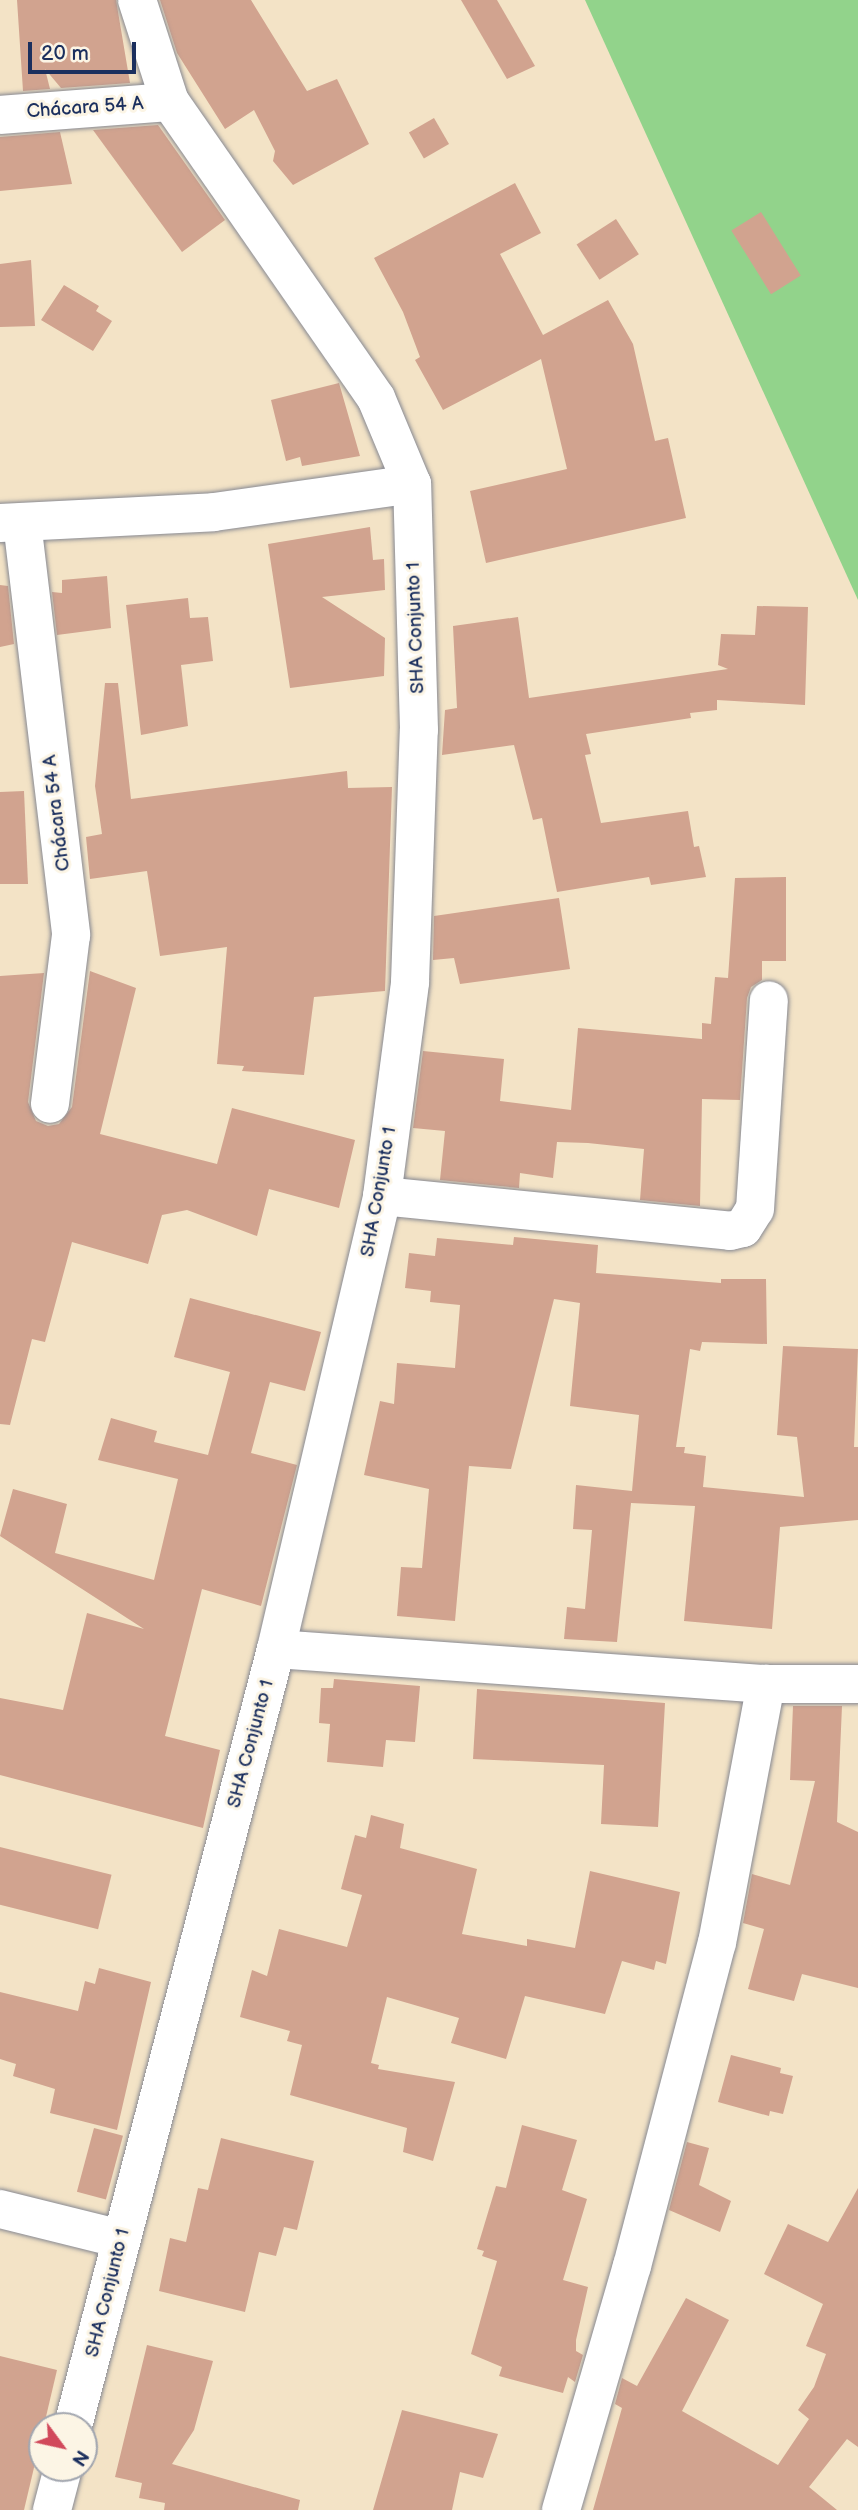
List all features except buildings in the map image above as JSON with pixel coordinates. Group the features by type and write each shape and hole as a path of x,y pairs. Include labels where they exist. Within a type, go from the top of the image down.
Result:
{"street":[{"name":"SHA Conjunto 1","path":"78,2412 276,1649 382,1196 410,982 419,730 412,484 376,398 170,102 137,0"},
{"name":"Chácara 54 A","path":"0,115 170,102"},
{"name":"Chácara 54 A","path":"50,1104 71,936 11,522 214,512 412,484"},
{"path":"382,1196 730,1231 743,1227 755,1209 769,1000"},
{"path":"276,1649 766,1684 858,1684"},
{"path":"561,2510 632,2266 717,1942 766,1684"},
{"path":"0,2209 121,2239"},
{"path":"52,2510 59,2482"}],"green space":[{"path":"585,0 858,0 858,600"}]}
